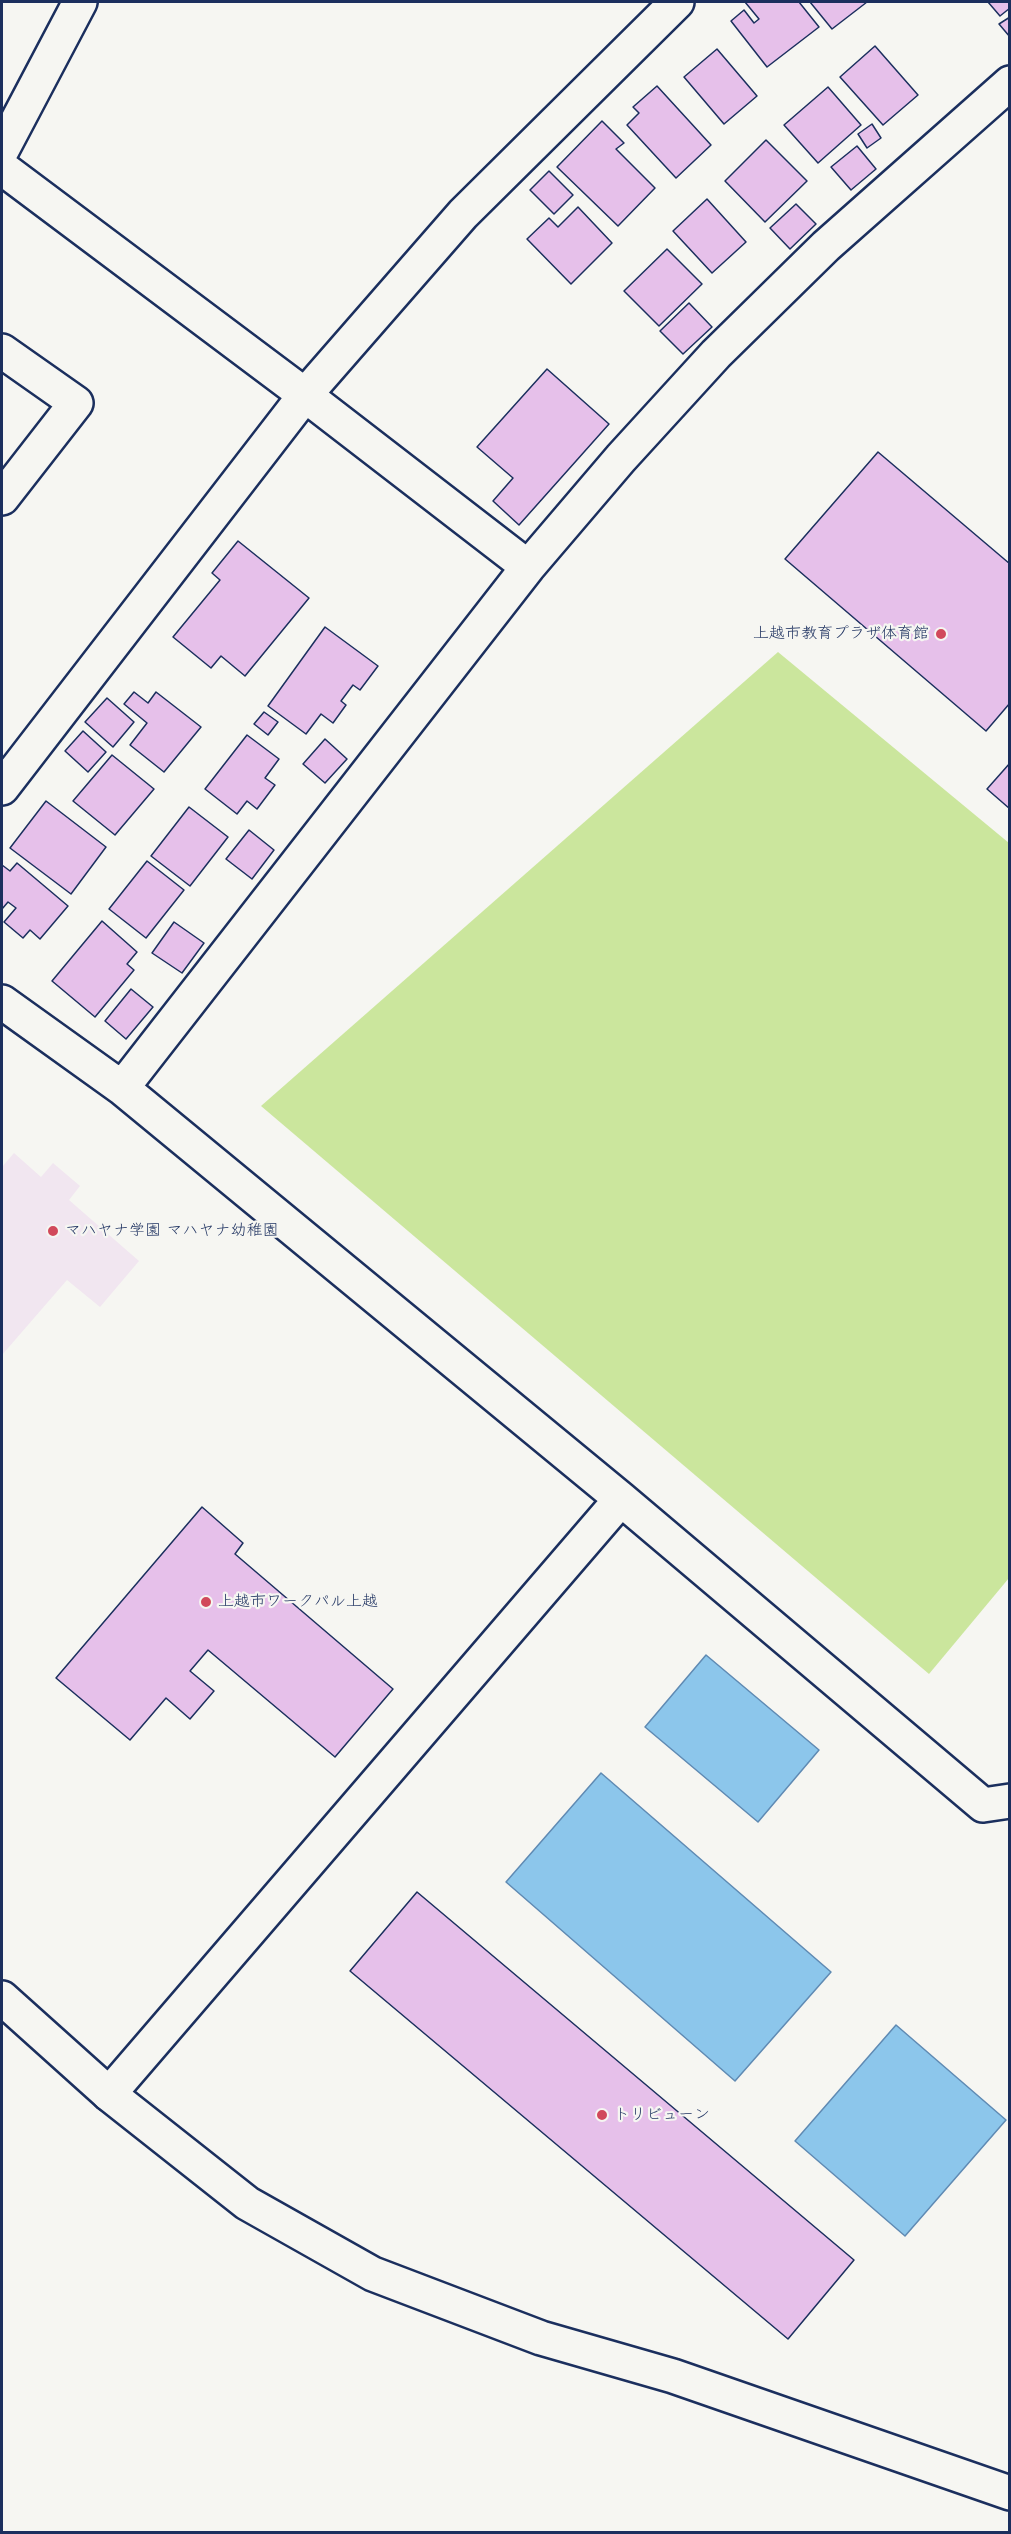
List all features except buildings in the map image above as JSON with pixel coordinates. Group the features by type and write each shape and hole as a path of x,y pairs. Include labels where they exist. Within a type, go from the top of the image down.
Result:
{"street":[{"path":"2,150 80,2"},
{"path":"2,788 305,395 463,214 677,2"},
{"path":"122,1088 528,567 621,458 716,354 826,246 1010,82"},
{"path":"2,168 305,395 528,567"},
{"path":"2,351 76,403 2,498"},
{"path":"2,1002 122,1088 621,1499 983,1804 1010,1801"},
{"path":"109,2094 621,1499"},
{"path":"2,1998 109,2094 248,2204 373,2274 541,2338 673,2376 1010,2493"}],"shaded area":[{"name":"マハヤナ学園 マハヤナ幼稚園","path":"14,1153 41,1177 53,1163 80,1186 69,1200 139,1261 100,1307 67,1280 2,1355 2,1167"}],"green space":[{"path":"778,652 1009,843 1009,1578 929,1674 261,1106"}],"water":[{"path":"706,1655 819,1750 758,1822 645,1727"},
{"path":"601,1773 831,1972 735,2081 506,1882"},
{"path":"896,2025 1006,2120 905,2236 795,2141"}],"place":[{"name":"上越市教育プラザ体育館","path":"941,634"},
{"name":"マハヤナ学園 マハヤナ幼稚園","path":"53,1231"},
{"name":"上越市ワークパル上越","path":"206,1602"},
{"name":"トリビューン","path":"602,2115"}]}
